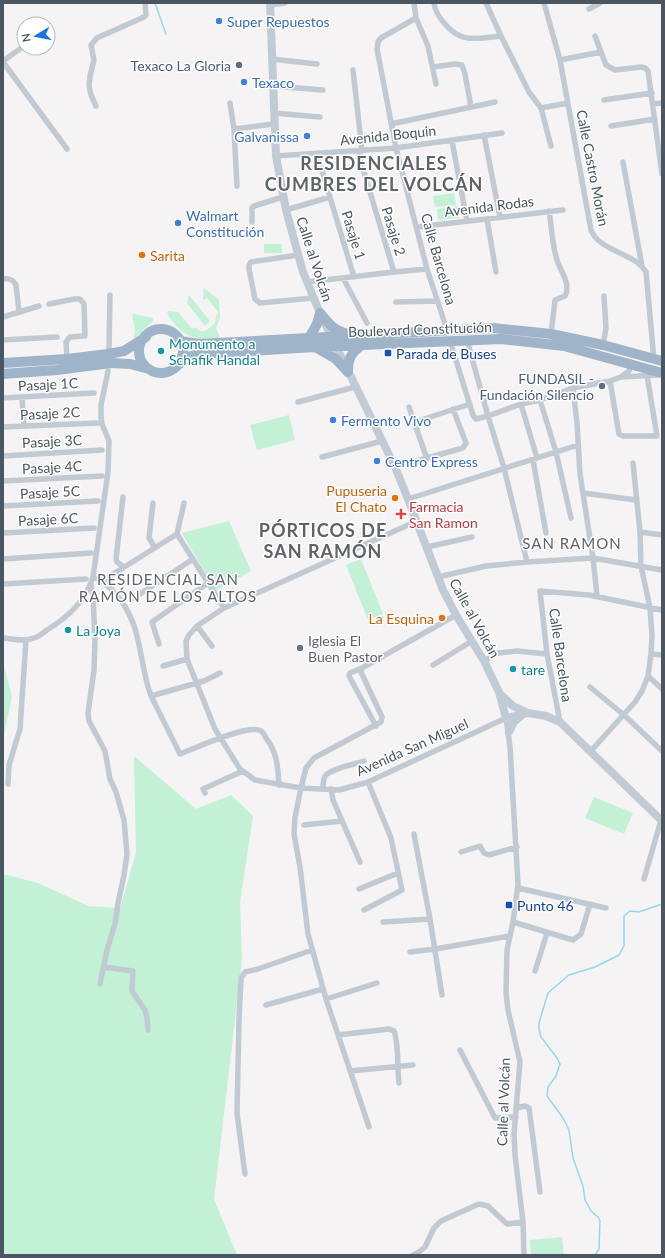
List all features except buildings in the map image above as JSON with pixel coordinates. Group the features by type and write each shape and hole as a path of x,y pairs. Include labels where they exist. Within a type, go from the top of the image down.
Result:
{"highway":[{"path":"320,313 332,327 339,332 362,340 350,356 348,372"},
{"path":"320,313 312,343 336,359 348,372"},
{"name":"Boulevard Constitución","path":"180,341 199,344 312,343 362,340 447,330 493,328 550,334 603,344 658,361"},
{"path":"3,363 67,359 124,351 153,331 164,330 174,334 180,341 183,353 178,365 173,370 164,373 157,373 149,369 130,364 111,363 57,370 3,374"},
{"path":"146,337 141,345 140,355 142,362 149,369"},
{"name":"Boulevard Constitución","path":"362,340 501,340 564,346 662,374"},
{"name":"Boulevard Constitución","path":"178,365 191,356 199,354 312,343"}],"main road":[{"name":"Calle al Volcán","path":"270,4 273,124 276,156 283,197 298,256 313,298 333,342 395,467 438,577 456,615 484,661 499,692 506,718"},
{"path":"499,692 510,704 526,713 546,716 560,722 661,820"},
{"path":"506,718 526,713"},
{"path":"509,732 514,722 526,713"}],"street":[{"path":"96,106 90,95 89,86 94,60 91,45 97,38 144,17 146,15 145,3"},
{"path":"270,4 285,3"},
{"path":"414,3 416,18 427,41 436,84"},
{"path":"434,3 438,16 452,33 458,37 465,39 501,36"},
{"path":"486,3 529,92 542,108 551,146"},
{"name":"Calle Castro Morán","path":"544,3 560,60 591,230 595,238 604,245 636,261 642,266"},
{"path":"589,9 600,3"},
{"name":"Calle Barcelona","path":"416,18 382,38 378,42 377,49 396,148 427,269 447,330"},
{"path":"595,36 606,65 615,70 645,68 648,71 662,174"},
{"path":"16,52 3,62 67,149"},
{"path":"560,60 602,52"},
{"path":"271,59 317,64"},
{"path":"433,68 455,64 462,65 471,107"},
{"name":"Pasaje 2","path":"352,70 361,151 360,159 394,272"},
{"path":"272,86 323,90"},
{"path":"604,100 652,93"},
{"path":"391,124 495,102"},
{"path":"230,103 234,128 237,186"},
{"path":"542,108 568,103"},
{"path":"653,104 662,103"},
{"path":"273,113 320,117"},
{"path":"611,126 655,119"},
{"path":"234,128 273,124"},
{"name":"Avenida Boquin","path":"276,156 396,148 502,133"},
{"path":"484,135 500,217"},
{"path":"452,141 467,221"},
{"name":"Pasaje 1","path":"317,154 354,277"},
{"path":"623,162 642,266 646,272 658,361"},
{"path":"252,222 252,208 254,206 283,197"},
{"path":"286,210 330,197"},
{"name":"Avenida Rodas","path":"417,227 563,210"},
{"path":"549,211 555,254 567,288 565,296 555,300 550,334"},
{"path":"487,219 496,272"},
{"path":"298,256 251,262 249,269 255,299 260,303 313,298"},
{"path":"307,282 427,269"},
{"path":"343,278 367,323"},
{"path":"3,279 10,279 14,281 16,285 19,311"},
{"path":"109,349 110,295"},
{"path":"603,344 606,328 604,296"},
{"path":"49,304 74,299 80,299 84,304 86,336 70,337 66,342 67,359"},
{"path":"396,302 438,301"},
{"path":"3,317 39,306"},
{"path":"3,340 57,337"},
{"path":"467,340 504,468 527,562"},
{"path":"450,341 475,418 488,416 573,388 610,381 621,377 662,374"},
{"path":"621,377 629,371 631,364"},
{"path":"3,638 26,640 38,636 63,620 80,602 89,582 93,577 108,472 109,441 102,424 101,405 108,371"},
{"path":"610,381 619,434 623,436 657,436 647,375"},
{"path":"298,402 355,387"},
{"path":"573,388 578,423 580,474 593,558 597,596 662,610"},
{"name":"Pasaje 1C","path":"3,398 94,393"},
{"path":"22,397 24,426"},
{"path":"540,400 556,452 570,518"},
{"path":"415,422 470,404"},
{"path":"521,404 535,459 546,532"},
{"path":"409,407 427,459"},
{"path":"395,467 463,448 466,444 454,409"},
{"name":"Pasaje 2C","path":"3,427 98,423"},
{"path":"322,457 382,441"},
{"path":"408,499 578,445"},
{"name":"Pasaje 3C","path":"3,456 102,450"},
{"path":"590,752 635,702 642,691 648,676 652,636 650,608 641,566 640,532 633,463"},
{"name":"Pasaje 4C","path":"3,481 102,476"},
{"path":"583,493 636,500"},
{"path":"123,497 116,558 117,562 124,567"},
{"name":"Pasaje 5C","path":"3,506 98,501"},
{"path":"184,502 177,534 224,608"},
{"path":"153,503 149,538 155,548"},
{"path":"205,793 203,789 243,771 240,769 215,729 196,684 187,659 186,641 189,635 197,626 224,608 417,521"},
{"name":"Pasaje 6C","path":"3,533 94,528"},
{"path":"640,532 662,535"},
{"path":"102,581 177,534"},
{"path":"427,548 472,537"},
{"path":"3,559 91,554"},
{"path":"438,577 486,566 593,558 662,570"},
{"path":"134,598 193,559"},
{"path":"93,577 102,581 122,602 131,616 138,638 151,696 180,754 221,738 248,730 254,729 261,731 269,742 278,763 279,784"},
{"path":"3,584 89,582"},
{"path":"89,582 93,596 95,640 94,670 88,712 89,721 105,751 110,779 116,792 124,820 127,854 115,924 100,984"},
{"path":"159,644 152,622 208,584"},
{"name":"Calle Barcelona","path":"560,722 547,654 540,591 597,596"},
{"path":"376,726 349,676 350,673 362,668 456,615"},
{"path":"197,626 212,646"},
{"path":"8,784 9,765 20,729 26,640"},
{"path":"433,665 472,641"},
{"path":"484,661 498,653 517,651 547,654"},
{"path":"651,654 662,655"},
{"path":"164,666 187,659"},
{"path":"362,668 361,672 382,717 381,722 314,758 306,768 295,816 294,834 300,867 308,934 312,950 326,999 369,1127"},
{"path":"151,696 196,684 220,673"},
{"path":"648,676 662,689"},
{"path":"590,687 624,715 662,752"},
{"name":"Calle al Volcán","path":"506,718 509,732 518,888 514,922 507,950 506,993 508,1010 519,1060 514,1155 523,1222 524,1255"},
{"name":"Avenida San Miguel","path":"243,771 256,780 301,788 338,790 368,782 506,718"},
{"path":"323,789 325,776 330,772 364,761"},
{"path":"364,910 402,890 391,838 368,782"},
{"path":"331,790 333,800 360,862"},
{"path":"304,825 342,820"},
{"path":"644,879 661,820"},
{"path":"414,834 442,995"},
{"path":"461,852 480,846 484,853 489,855 516,847"},
{"path":"359,889 398,873"},
{"path":"518,888 606,908"},
{"path":"514,922 573,940 581,934 590,904"},
{"path":"383,922 430,919"},
{"path":"535,971 547,933"},
{"path":"410,952 510,936"},
{"path":"245,1174 237,1113 241,978 245,972 258,969 312,950"},
{"path":"104,967 133,972 132,991 145,1010 148,1030"},
{"path":"326,999 377,983"},
{"path":"266,1005 323,989"},
{"path":"338,1035 389,1029 394,1031 396,1037 399,1083"},
{"path":"460,1050 494,1118 516,1117"},
{"path":"350,1070 413,1065"},
{"path":"516,1108 525,1106 529,1108 540,1192"},
{"path":"413,1255 425,1247 434,1228 441,1221 478,1204 488,1206 507,1224 523,1222"}],"green space":[{"path":"454,193 456,205 435,207 433,196"},
{"path":"458,206 459,218 438,220 437,209"},
{"path":"264,244 282,244 282,253 264,253"},
{"path":"204,288 219,300 220,317 216,328 220,338 202,339 190,336 176,326 167,312 178,312 192,329 195,327 200,331 205,331 215,323 216,315 219,313 207,298 203,300"},
{"path":"189,295 210,321 205,326 187,303"},
{"path":"134,314 153,318 153,321 133,340 135,331 132,315"},
{"path":"289,415 295,440 257,450 250,425"},
{"path":"229,521 251,571 216,591 182,533"},
{"path":"361,559 383,614 368,620 346,565"},
{"path":"3,662 12,697 3,739"},
{"path":"134,756 196,809 231,795 253,816 240,902 242,960 214,1199 237,1255 3,1255 3,874 38,883 88,906 120,908 136,853"},
{"path":"594,797 633,813 624,834 585,818"},
{"path":"562,1237 564,1255 531,1255 530,1240"}],"waterway":[{"path":"155,3 166,34"},
{"path":"595,1255 599,1249 600,1221 591,1211 585,1200 583,1186 573,1158 569,1130 563,1118 547,1096 548,1087 556,1076 560,1064 541,1037 539,1023 548,993 556,986 569,975 595,967 619,955 624,946 624,916 630,911 639,912 662,904"}],"place":[{"name":"Super Repuestos","path":"219,21"},
{"name":"Texaco La Gloria","path":"239,65"},
{"name":"Texaco","path":"244,82"},
{"name":"Galvanissa","path":"307,136"},
{"name":"Walmart Constitución","path":"178,223"},
{"name":"Sarita","path":"142,255"},
{"name":"Monumento a Schafik Handal","path":"161,351"},
{"name":"Parada de Buses","path":"388,353"},
{"name":"FUNDASIL - Fundación Silencio","path":"602,386"},
{"name":"Fermento Vivo","path":"333,420"},
{"name":"Centro Express","path":"377,461"},
{"name":"Pupuseria El Chato","path":"395,498"},
{"name":"Farmacia San Ramon","path":"401,514"},
{"name":"La Esquina","path":"442,618"},
{"name":"La Joya","path":"68,630"},
{"name":"Iglesia El Buen Pastor","path":"300,648"},
{"name":"tare","path":"513,669"},
{"name":"Punto 46","path":"509,905"}],"district":[{"name":"RESIDENCIALES CUMBRES DEL VOLCÁN","path":"374,173"},
{"name":"PÓRTICOS DE SAN RAMÓN","path":"323,540"},
{"name":"SAN RAMON","path":"572,543"},
{"name":"RESIDENCIAL SAN RAMÓN DE LOS ALTOS","path":"168,588"}]}
